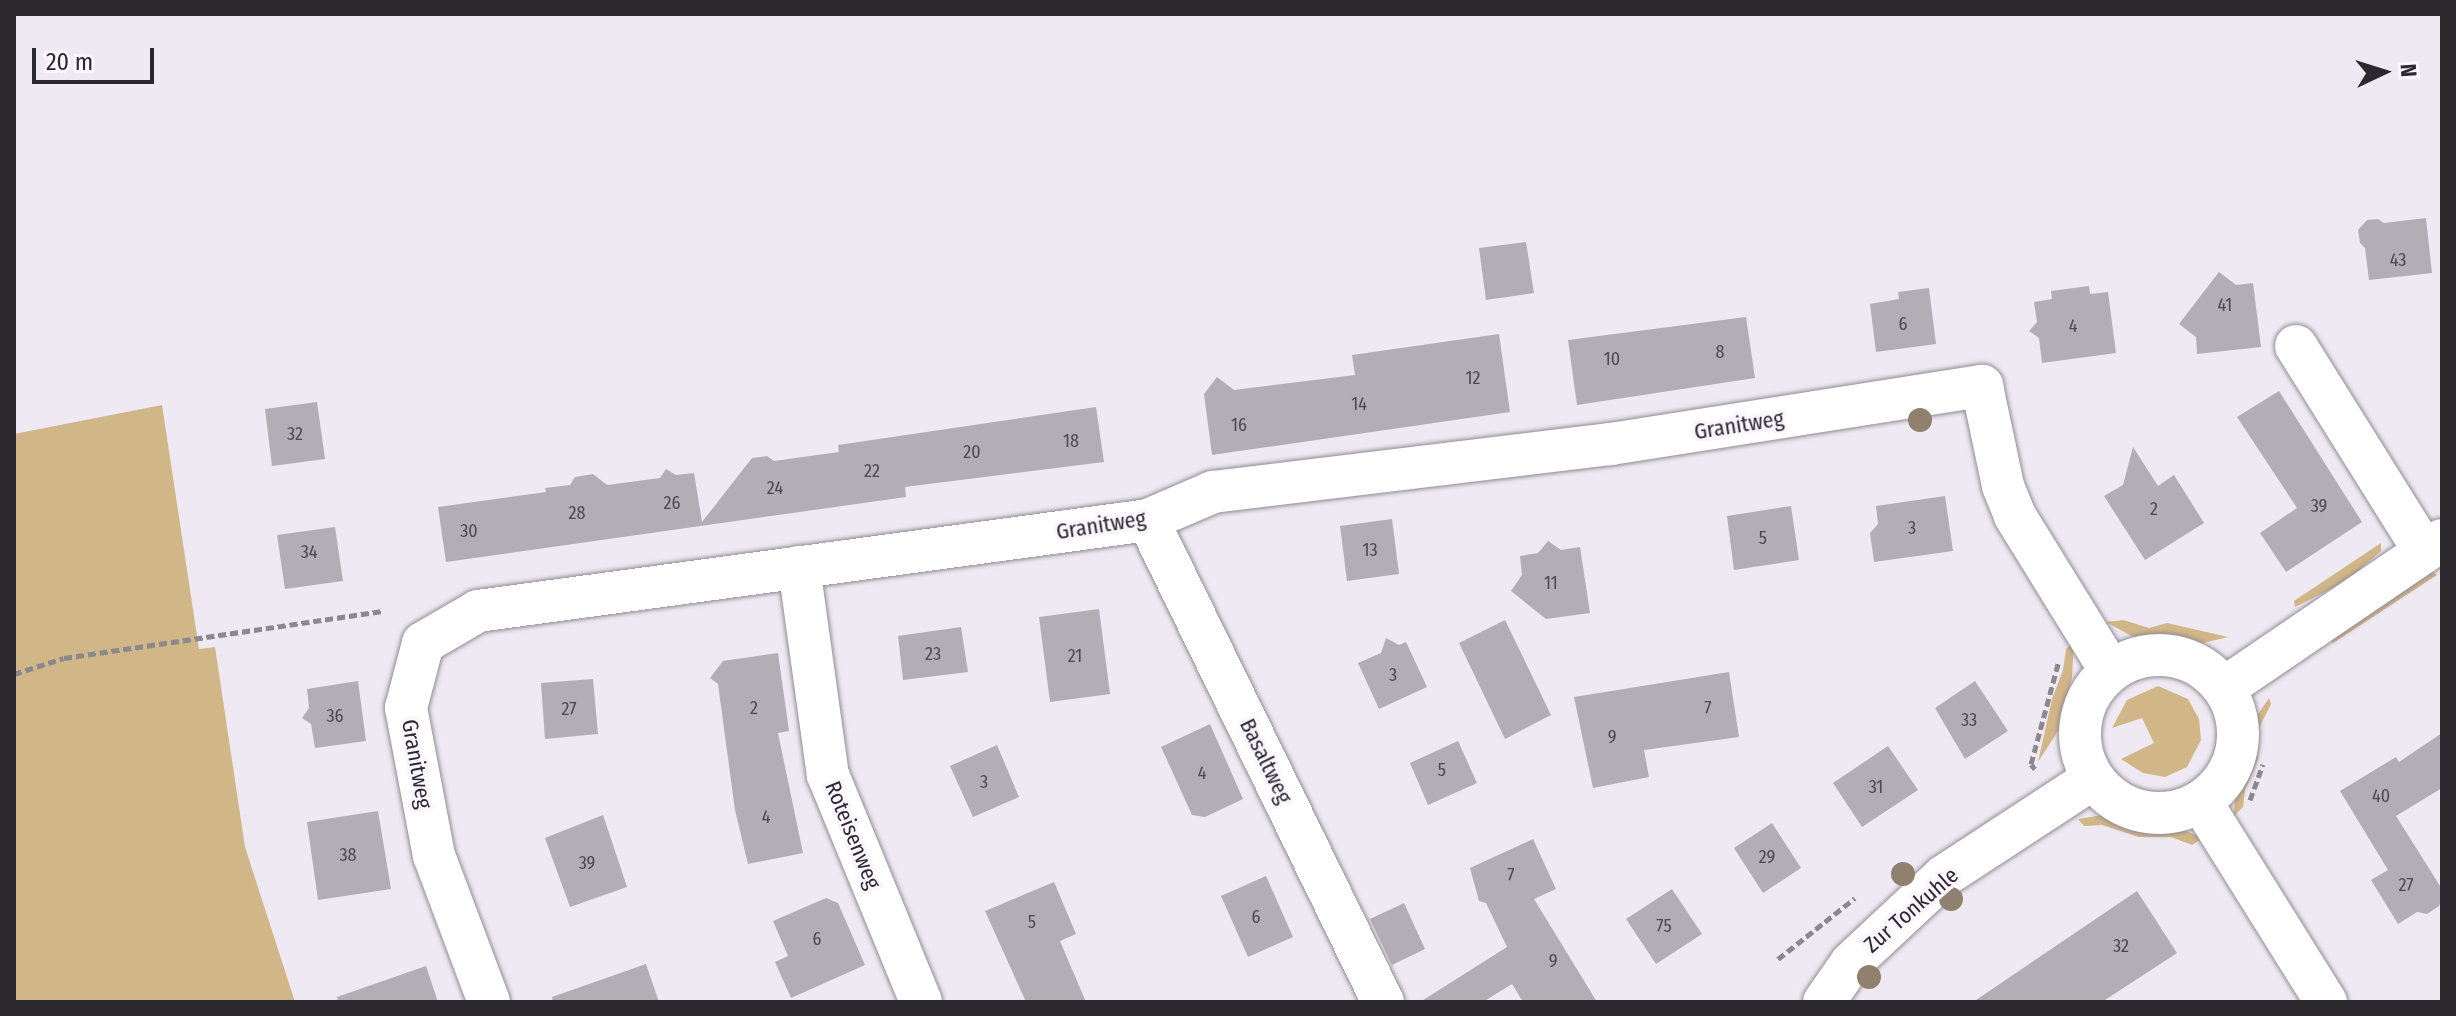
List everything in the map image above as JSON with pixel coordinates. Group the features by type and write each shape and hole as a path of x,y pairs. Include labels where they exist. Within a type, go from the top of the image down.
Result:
{"street":[{"path":"2224,688 2433,546 2296,346"},
{"name":"Granitweg","path":"489,1002 434,856 406,708 423,643 478,611 1148,520 1213,492 1611,444 1982,386 2003,486 2015,516 2110,670"},
{"name":"Basaltweg","path":"1148,520 1383,1002"},
{"name":"Roteisenweg","path":"799,567 828,775 921,1002"},
{"path":"2171,654 2201,666 2224,688 2237,718 2237,750 2224,780 2201,802 2172,813 2141,813 2114,800 2075,789 2078,741 2085,701 2110,670 2139,656 2171,654"},
{"name":"Zur Tonkuhle","path":"1824,1002 1851,963 1944,876 2075,789"},
{"path":"2201,802 2326,1002"}],"path":[{"path":"14,674 64,658 383,611"},
{"path":"2075,789 2031,764 2065,637 2081,625"}],"shaded area":[{"path":"162,405 199,649 215,647 245,847 295,1002 14,1002 14,434"},
{"path":"2381,543 2381,551 2345,582 2295,607 2294,601"},
{"path":"2426,567 2437,575 2333,643 2331,641"},
{"path":"2123,620 2149,628 2167,623 2228,637 2195,645 2167,639 2137,639 2106,622"},
{"path":"2074,641 2072,678 2060,728 2038,762 2066,649"},
{"path":"2158,686 2188,699 2199,719 2201,740 2187,767 2165,777 2143,773 2121,759 2154,743 2142,718 2112,728 2127,700"},
{"path":"2269,698 2271,704 2259,728 2258,759 2245,790 2243,807 2234,816 2235,791 2248,729"},
{"path":"2109,814 2170,824 2203,838 2192,845 2171,837 2139,837 2102,825 2084,826 2078,819"}],"building":[{"path":"2426,218 2432,273 2369,280 2365,248 2360,243 2358,230 2367,220 2378,219 2384,223"},
{"path":"1526,242 1534,293 1486,300 1479,248"},
{"path":"2219,272 2236,285 2253,283 2261,347 2197,354 2196,337 2179,324"},
{"path":"2089,286 2090,294 2108,292 2116,353 2042,363 2039,338 2029,331 2037,322 2034,302 2052,299 2051,291"},
{"path":"1929,288 1936,344 1876,352 1870,304 1899,299 1898,292"},
{"path":"1746,317 1755,378 1577,405 1568,340"},
{"path":"1499,334 1510,412 1212,455 1204,394 1217,377 1234,390 1355,375 1352,355"},
{"path":"2279,391 2362,522 2286,572 2260,533 2297,508 2237,417"},
{"path":"317,402 325,459 272,466 265,409"},
{"path":"1096,407 1104,462 905,487 906,497 446,562 438,507 546,492 545,488 570,485 575,477 593,474 607,485 660,478 666,469 676,475 694,473 702,522 752,458 767,456 774,461 839,452 838,445"},
{"path":"2133,447 2158,486 2174,475 2204,523 2145,560 2104,496 2123,485"},
{"path":"1945,496 1953,551 1874,562 1870,533 1878,524 1876,506"},
{"path":"1791,506 1799,560 1734,570 1727,516"},
{"path":"1392,519 1399,574 1347,581 1340,526"},
{"path":"335,527 343,581 285,589 277,535"},
{"path":"1548,541 1561,550 1580,547 1590,613 1546,619 1511,591 1522,575 1520,556 1538,553"},
{"path":"1099,609 1110,694 1050,702 1039,617"},
{"path":"1505,620 1551,715 1505,739 1459,643"},
{"path":"961,627 968,672 903,680 898,636"},
{"path":"1386,638 1399,645 1406,642 1427,687 1379,709 1358,663 1381,653"},
{"path":"778,653 789,731 778,733 803,853 748,864 735,810 718,684 710,678 723,661"},
{"path":"1729,672 1739,737 1644,750 1649,777 1593,788 1574,697"},
{"path":"593,679 598,734 545,739 541,683"},
{"path":"358,681 366,741 315,748 311,724 302,718 309,708 307,689"},
{"path":"1975,681 2008,731 1965,759 1935,708"},
{"path":"1210,724 1243,799 1205,817 1192,815 1161,747"},
{"path":"2442,733 2442,788 2396,816 2442,889 2442,899 2439,906 2427,914 2417,912 2398,924 2371,880 2388,870 2340,791 2396,757 2399,762"},
{"path":"1458,741 1477,783 1428,805 1410,763"},
{"path":"997,745 1019,797 973,817 950,766"},
{"path":"1888,746 1918,790 1862,827 1833,783"},
{"path":"378,811 391,889 318,900 307,822"},
{"path":"603,815 627,887 570,907 545,838"},
{"path":"1772,823 1801,868 1763,893 1734,848"},
{"path":"1533,839 1556,889 1534,899 1597,1002 1523,1002 1512,984 1483,1002 1420,1002 1507,947 1486,903 1479,901 1470,868"},
{"path":"1266,876 1293,937 1248,957 1221,896"},
{"path":"1054,882 1076,934 1060,941 1086,1002 1026,1002 985,911"},
{"path":"1672,889 1702,934 1656,964 1626,919"},
{"path":"2137,891 2177,953 2102,1002 1973,1002"},
{"path":"826,898 838,903 865,965 791,998 775,962 788,956 773,921"},
{"path":"1404,903 1425,949 1392,965 1370,919"},
{"path":"646,964 659,1002 553,1002 552,997"},
{"path":"426,966 438,1002 338,1002 337,997"}]}
